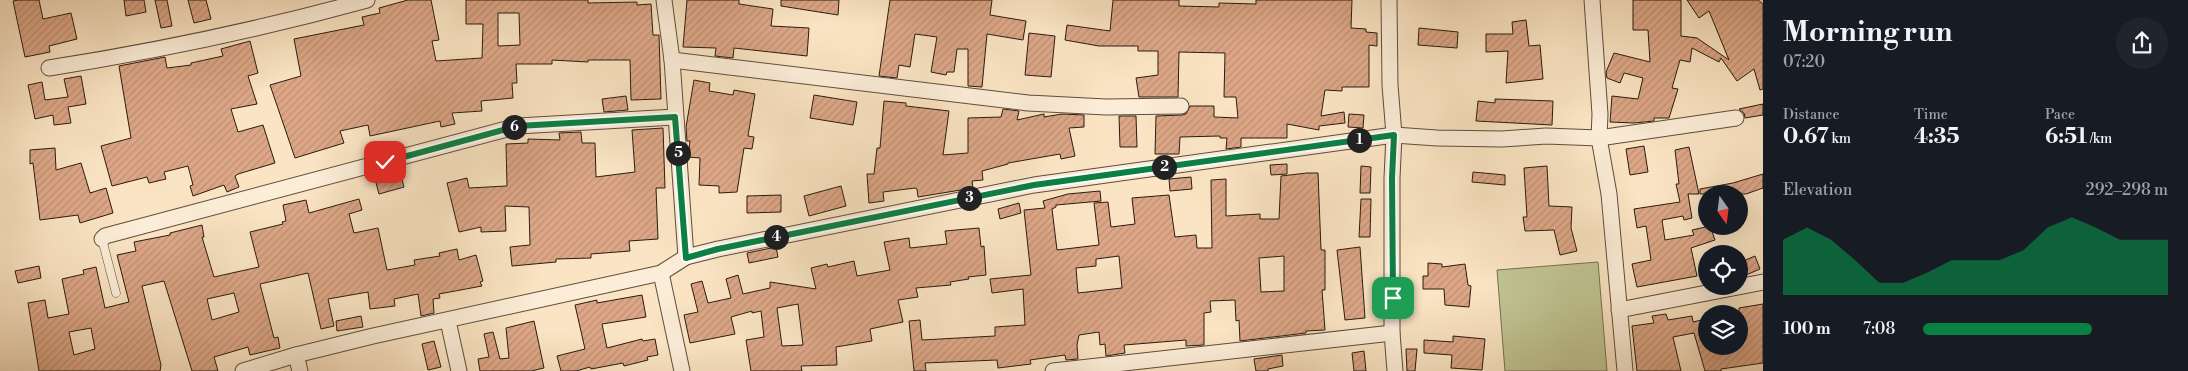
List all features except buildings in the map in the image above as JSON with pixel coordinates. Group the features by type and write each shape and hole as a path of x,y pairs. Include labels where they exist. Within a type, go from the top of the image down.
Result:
{"street":[{"path":"49,68 135,55 284,23 367,0"},
{"path":"664,0 672,60 686,258"},
{"path":"1389,0 1390,85 1394,135 1392,178 1392,333 1394,371"},
{"path":"1592,0 1600,114 1599,138 1609,194 1625,371"},
{"path":"672,60 1028,103 1106,107 1181,106"},
{"path":"102,239 105,236 518,126 675,117"},
{"path":"243,371 296,355 661,272 686,258 718,249 1034,185 1394,135 1502,139 1546,136 1599,138 1736,118"},
{"path":"661,272 682,371"},
{"path":"1619,310 1763,282"},
{"path":"448,321 459,371"},
{"path":"1053,371 1392,333"},
{"path":"296,355 300,371"}],"lane":[{"path":"102,239 116,293"}],"green space":[{"path":"1598,262 1607,371 1505,371 1497,270"}],"route":[{"path":"385,162 518,126 675,117 686,258 718,249 1034,185 1394,135 1392,178 1393,298"}]}
